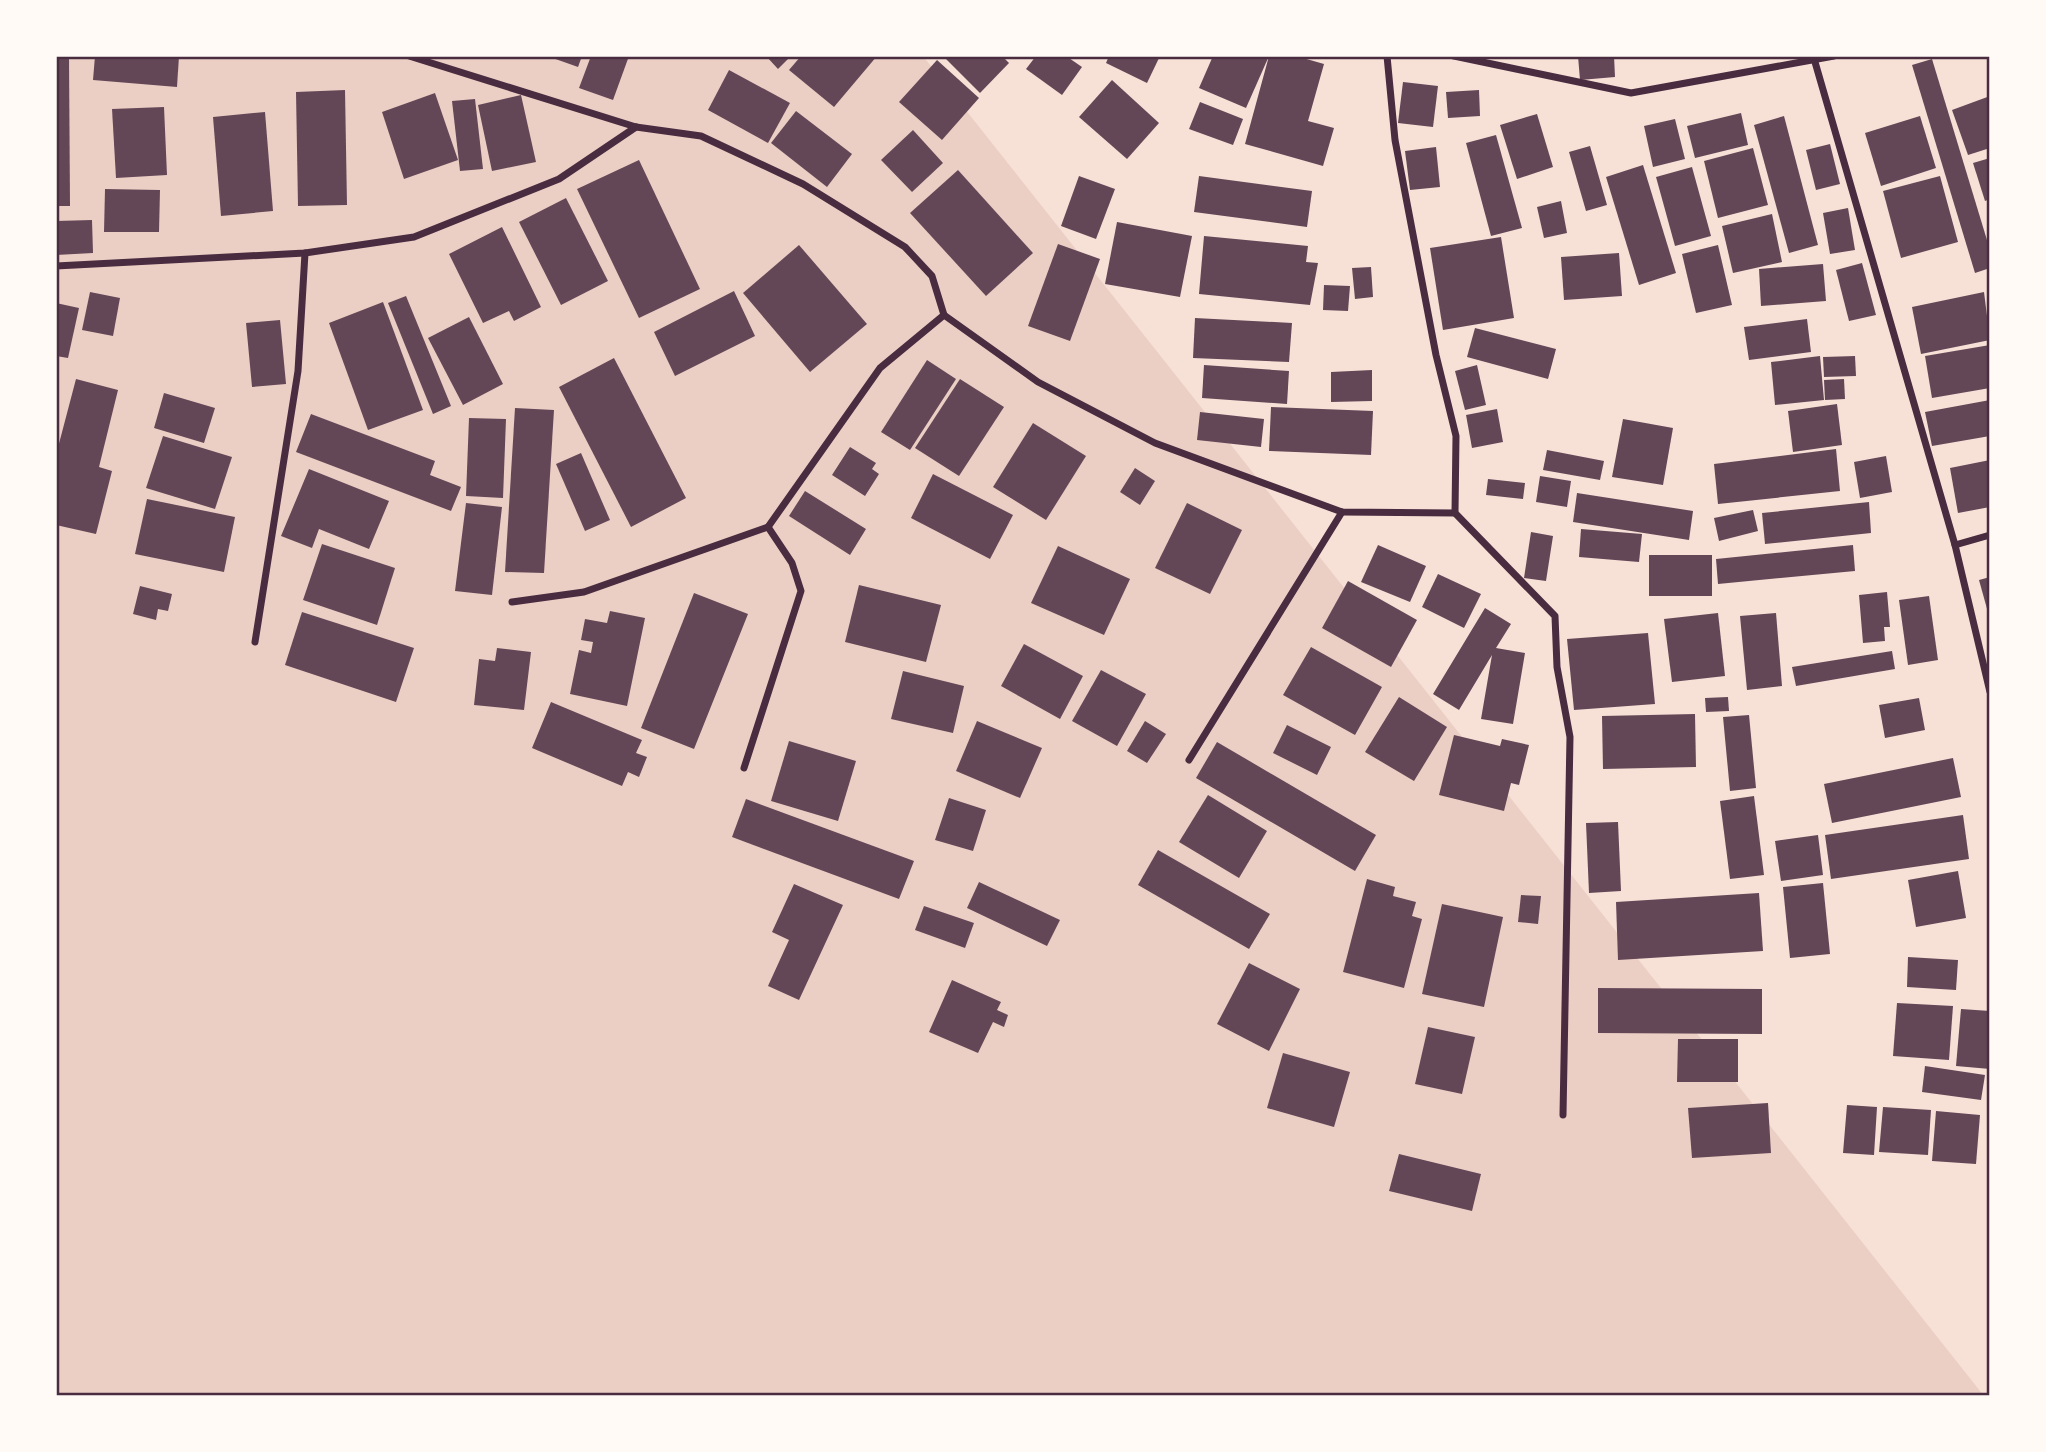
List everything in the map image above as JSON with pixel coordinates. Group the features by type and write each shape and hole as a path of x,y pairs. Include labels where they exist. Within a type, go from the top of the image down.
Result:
{"street":[{"path":"409,56 636,127 701,136 803,184 905,247 932,276 944,316 1038,382 1155,443 1342,512 1455,513"},
{"path":"1387,56 1395,140 1436,355 1456,436 1455,513 1555,616 1557,667 1570,737 1563,1115"},
{"path":"1454,56 1631,93 1815,62 1834,56"},
{"path":"1815,62 1955,545 1990,692"},
{"path":"56,266 305,253 414,237 559,179 636,127"},
{"path":"255,642 298,372 305,253"},
{"path":"512,602 584,592 768,527 880,368 944,316"},
{"path":"1189,760 1342,512"},
{"path":"744,768 801,591 792,564 768,527"},
{"path":"1955,545 1990,534"}],"shaded area":[{"path":"56,56 923,56 1984,1396 56,1396"}],"building":[{"path":"56,56 69,56 70,206 56,206"},
{"path":"95,56 179,56 177,87 93,80"},
{"path":"547,56 582,56 578,67"},
{"path":"591,56 629,56 613,100 579,88"},
{"path":"766,56 791,56 778,69"},
{"path":"801,56 877,56 834,107 789,70"},
{"path":"943,56 1002,56 1009,63 980,93"},
{"path":"1036,56 1066,56 1082,67 1062,95 1026,69"},
{"path":"1109,56 1160,56 1147,83 1106,63"},
{"path":"1213,56 1269,56 1246,108 1199,88"},
{"path":"1269,56 1296,56 1324,64 1308,121 1334,128 1323,166 1245,144"},
{"path":"1578,56 1614,56 1615,77 1580,80"},
{"path":"1932,59 1990,250 1990,268 1975,273 1912,65"},
{"path":"937,60 979,98 942,140 899,102"},
{"path":"729,70 790,103 768,143 708,110"},
{"path":"1112,80 1159,123 1127,159 1079,117"},
{"path":"1403,82 1438,86 1433,127 1398,123"},
{"path":"345,90 347,205 298,206 296,92"},
{"path":"1479,90 1480,116 1448,118 1446,92"},
{"path":"435,93 458,160 404,179 382,112"},
{"path":"521,95 536,162 492,171 478,105"},
{"path":"1990,96 1990,148 1968,155 1952,110"},
{"path":"475,99 483,169 460,171 452,101"},
{"path":"1200,102 1243,119 1233,145 1189,129"},
{"path":"164,107 167,175 116,178 112,109"},
{"path":"796,111 852,154 827,187 771,143"},
{"path":"265,112 273,211 221,216 213,117"},
{"path":"1741,113 1748,145 1695,158 1687,126"},
{"path":"1537,114 1553,167 1517,179 1500,125"},
{"path":"1784,116 1818,245 1789,253 1754,125"},
{"path":"1920,116 1936,168 1881,186 1865,133"},
{"path":"1675,119 1685,159 1653,167 1644,126"},
{"path":"913,130 943,163 912,192 881,160"},
{"path":"1496,135 1522,228 1491,236 1466,143"},
{"path":"1830,144 1840,184 1816,190 1806,150"},
{"path":"1590,146 1607,205 1586,211 1569,152"},
{"path":"1436,147 1440,187 1410,190 1405,151"},
{"path":"1753,148 1768,205 1718,218 1704,161"},
{"path":"1990,158 1990,199 1985,201 1973,163"},
{"path":"639,160 700,289 639,318 577,189"},
{"path":"1643,165 1676,273 1639,285 1606,177"},
{"path":"1692,167 1711,236 1675,246 1656,177"},
{"path":"958,170 1033,253 986,296 910,213"},
{"path":"1079,176 1115,189 1096,239 1061,226"},
{"path":"1199,176 1312,191 1307,227 1194,212"},
{"path":"1940,176 1958,242 1901,258 1883,191"},
{"path":"105,189 160,190 159,232 104,232"},
{"path":"566,198 608,281 561,305 519,222"},
{"path":"1561,201 1567,233 1544,238 1537,207"},
{"path":"1848,208 1855,250 1830,254 1823,213"},
{"path":"1772,214 1782,262 1733,273 1722,226"},
{"path":"92,220 93,253 56,255 56,221"},
{"path":"1117,222 1192,236 1180,297 1105,284"},
{"path":"502,227 541,307 514,321 509,311 483,323 449,254"},
{"path":"1204,236 1308,246 1306,262 1318,263 1310,305 1199,294"},
{"path":"1501,237 1514,318 1443,330 1430,248"},
{"path":"1058,244 1100,259 1070,341 1028,326"},
{"path":"799,245 867,324 810,372 743,293"},
{"path":"1718,245 1732,305 1696,313 1682,254"},
{"path":"1619,253 1622,296 1564,300 1561,257"},
{"path":"1862,263 1876,315 1849,321 1836,270"},
{"path":"1823,264 1826,301 1761,306 1759,269"},
{"path":"1371,267 1373,297 1355,299 1352,268"},
{"path":"1324,285 1350,286 1348,311 1323,310"},
{"path":"734,291 755,336 675,376 654,332"},
{"path":"90,292 120,298 113,336 82,330"},
{"path":"1984,292 1990,340 1921,354 1912,307"},
{"path":"406,296 451,406 433,414 388,303"},
{"path":"383,302 423,410 368,430 329,323"},
{"path":"56,303 79,308 68,358 56,356"},
{"path":"469,317 503,384 463,405 428,338"},
{"path":"1195,318 1292,323 1289,362 1193,358"},
{"path":"1807,319 1811,352 1749,360 1744,327"},
{"path":"280,320 286,384 252,387 246,323"},
{"path":"1475,328 1556,349 1548,379 1467,357"},
{"path":"1990,345 1990,388 1932,398 1925,356"},
{"path":"1820,356 1824,400 1775,405 1771,362"},
{"path":"1855,356 1856,376 1824,377 1823,357"},
{"path":"614,358 686,498 631,527 559,387"},
{"path":"927,360 956,379 910,450 881,432"},
{"path":"1204,365 1289,371 1287,404 1202,398"},
{"path":"1477,365 1486,405 1465,410 1455,371"},
{"path":"1372,370 1372,401 1331,402 1331,372"},
{"path":"76,379 118,390 99,467 112,471 96,534 56,525 56,455"},
{"path":"960,379 1004,407 959,476 915,448"},
{"path":"1844,379 1845,399 1825,400 1824,380"},
{"path":"164,393 215,408 204,443 154,428"},
{"path":"1990,400 1990,436 1932,446 1925,412"},
{"path":"1837,404 1842,445 1793,452 1788,411"},
{"path":"1271,407 1373,411 1371,455 1269,451"},
{"path":"515,408 554,410 544,573 505,572"},
{"path":"1497,409 1503,442 1472,448 1466,415"},
{"path":"1200,412 1264,419 1261,447 1197,440"},
{"path":"311,414 435,461 430,475 461,487 451,511 296,452"},
{"path":"469,418 506,419 503,498 466,496"},
{"path":"1623,419 1673,428 1663,485 1612,477"},
{"path":"1033,423 1086,456 1046,520 993,487"},
{"path":"163,436 232,457 215,509 146,488"},
{"path":"850,447 876,463 872,469 879,474 865,496 832,475"},
{"path":"1836,449 1840,491 1718,504 1714,464"},
{"path":"1547,450 1604,461 1600,480 1543,470"},
{"path":"581,453 610,520 585,531 556,464"},
{"path":"1886,456 1892,492 1860,498 1854,462"},
{"path":"1990,460 1990,507 1958,513 1950,468"},
{"path":"1135,468 1155,481 1140,505 1120,492"},
{"path":"309,469 389,501 369,549 319,529 312,548 281,536"},
{"path":"933,474 1013,515 990,559 911,518"},
{"path":"1540,476 1571,481 1567,507 1536,502"},
{"path":"1488,479 1525,483 1523,499 1486,495"},
{"path":"805,491 866,529 850,555 789,516"},
{"path":"1577,493 1693,511 1689,540 1573,522"},
{"path":"147,499 235,517 224,572 135,554"},
{"path":"1869,502 1871,533 1765,544 1762,513"},
{"path":"466,503 502,507 492,595 455,591"},
{"path":"1187,503 1242,530 1210,594 1155,568"},
{"path":"1753,510 1758,531 1719,541 1714,518"},
{"path":"1581,529 1642,534 1639,562 1579,557"},
{"path":"1531,532 1553,536 1546,581 1524,578"},
{"path":"322,544 395,568 377,625 303,600"},
{"path":"1378,545 1426,566 1410,602 1361,582"},
{"path":"1853,545 1855,571 1718,584 1716,559"},
{"path":"1058,546 1130,579 1104,635 1031,603"},
{"path":"1649,555 1712,555 1712,596 1649,596"},
{"path":"1438,574 1481,594 1464,628 1422,607"},
{"path":"1990,577 1990,616 1989,616 1979,580"},
{"path":"1348,581 1417,620 1391,667 1322,628"},
{"path":"859,585 941,605 926,662 845,642"},
{"path":"140,586 172,594 168,611 158,609 156,620 133,614"},
{"path":"1887,592 1890,627 1884,627 1885,641 1863,643 1859,595"},
{"path":"694,593 748,614 694,749 641,728"},
{"path":"1929,596 1938,660 1908,665 1899,600"},
{"path":"1485,608 1511,624 1496,648 1525,653 1513,724 1481,719 1492,655 1459,710 1433,694"},
{"path":"610,611 645,618 627,706 570,694 579,650 591,653 593,642 581,640 585,619 607,623"},
{"path":"302,612 414,648 396,702 285,665"},
{"path":"1718,613 1725,676 1672,682 1664,619"},
{"path":"1776,613 1782,686 1747,690 1740,616"},
{"path":"1648,633 1655,704 1574,710 1567,639"},
{"path":"1024,644 1083,676 1060,719 1001,686"},
{"path":"1311,647 1382,687 1355,735 1283,695"},
{"path":"497,648 531,652 524,710 474,705 479,659 495,661"},
{"path":"1892,651 1895,669 1796,686 1792,667"},
{"path":"1101,670 1146,694 1117,746 1072,721"},
{"path":"903,671 964,686 953,733 891,719"},
{"path":"1399,697 1447,727 1414,781 1365,752"},
{"path":"1728,697 1729,711 1706,712 1705,698"},
{"path":"1919,698 1925,730 1885,738 1879,705"},
{"path":"551,702 642,740 636,753 647,757 639,777 628,772 622,786 532,748"},
{"path":"1695,714 1696,767 1603,769 1602,716"},
{"path":"1749,715 1756,788 1730,791 1723,717"},
{"path":"977,721 1042,748 1020,798 956,771"},
{"path":"1145,721 1166,734 1147,763 1127,751"},
{"path":"1287,725 1331,747 1317,775 1273,753"},
{"path":"1454,735 1500,746 1502,739 1529,745 1519,785 1511,783 1504,811 1439,795"},
{"path":"789,741 856,761 838,821 771,801"},
{"path":"1217,742 1376,835 1355,871 1196,778"},
{"path":"1953,758 1961,797 1832,823 1824,784"},
{"path":"1208,795 1267,831 1239,878 1179,842"},
{"path":"1754,796 1764,875 1730,879 1720,801"},
{"path":"949,798 986,810 973,851 935,840"},
{"path":"746,799 914,861 899,899 732,837"},
{"path":"1963,815 1969,859 1831,879 1825,835"},
{"path":"1618,822 1621,891 1589,893 1586,823"},
{"path":"1818,835 1823,875 1781,881 1775,841"},
{"path":"1158,850 1270,914 1249,949 1138,885"},
{"path":"1958,871 1966,918 1916,927 1908,880"},
{"path":"1367,879 1395,887 1393,896 1416,902 1412,916 1422,919 1404,988 1343,972"},
{"path":"979,882 1060,920 1047,946 967,908"},
{"path":"1823,883 1830,954 1790,958 1783,887"},
{"path":"794,884 843,905 799,1000 768,986 789,940 772,932"},
{"path":"1759,893 1763,951 1618,960 1616,902"},
{"path":"1521,895 1541,896 1538,924 1518,922"},
{"path":"1442,904 1503,917 1484,1007 1422,994"},
{"path":"924,906 974,923 965,948 915,930"},
{"path":"1908,957 1958,960 1956,990 1907,987"},
{"path":"1249,963 1300,989 1269,1051 1217,1024"},
{"path":"952,980 1001,1002 997,1010 1008,1015 1004,1027 993,1022 978,1053 929,1032"},
{"path":"1598,988 1762,989 1762,1034 1598,1033"},
{"path":"1897,1003 1953,1006 1949,1060 1893,1056"},
{"path":"1961,1009 1990,1011 1990,1069 1956,1066"},
{"path":"1428,1027 1475,1037 1462,1094 1415,1084"},
{"path":"1678,1039 1738,1039 1738,1082 1677,1082"},
{"path":"1283,1053 1350,1072 1334,1127 1267,1108"},
{"path":"1925,1066 1985,1075 1981,1100 1922,1092"},
{"path":"1768,1103 1771,1153 1692,1158 1688,1108"},
{"path":"1847,1105 1877,1107 1874,1155 1843,1153"},
{"path":"1883,1107 1931,1110 1928,1155 1879,1152"},
{"path":"1936,1111 1980,1115 1976,1164 1932,1161"},
{"path":"1399,1154 1481,1174 1472,1211 1389,1191"}]}
